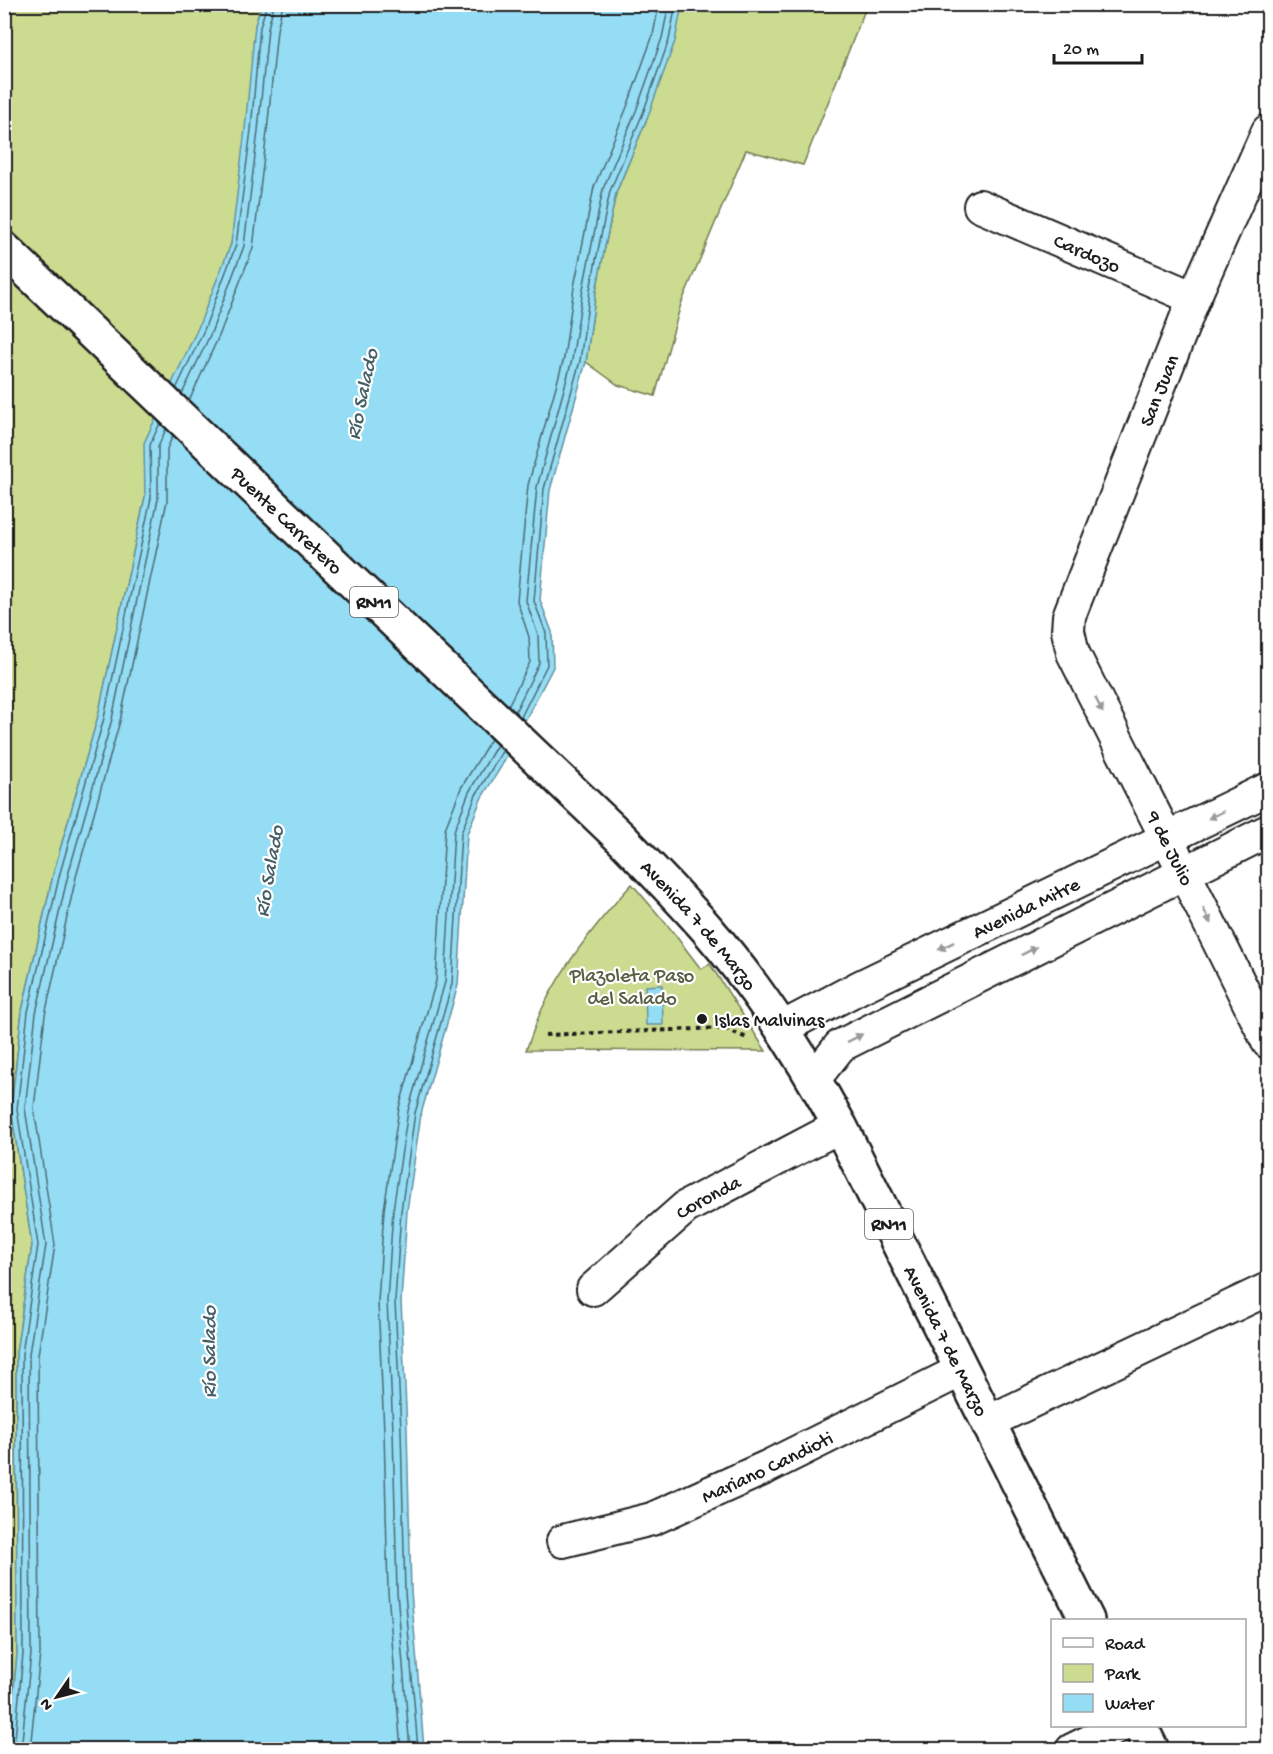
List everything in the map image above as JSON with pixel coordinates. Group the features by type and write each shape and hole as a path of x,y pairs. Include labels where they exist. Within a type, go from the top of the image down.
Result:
{"main road":[{"name":"Puente Carretero","path":"4,249 622,840"},
{"name":"Avenida 7 de Marzo","path":"622,840 708,930 739,968 768,1034 814,1079 840,1126 1087,1619"},
{"path":"1141,1727 1152,1749"}],"street":[{"name":"San Juan","path":"1073,653 1068,632 1069,616 1194,298 1269,131"},
{"name":"Cardozo","path":"980,206 1194,298"},
{"name":"9 de Julio","path":"1073,653 1269,1041"},
{"name":"Avenida Mitre","path":"768,1034 860,987 1269,789"},
{"name":"Avenida Mitre","path":"814,1079 840,1046 1269,831"},
{"name":"Coronda","path":"593,1289 686,1207 840,1126"},
{"path":"988,1422 1269,1289"},
{"name":"Mariano Candioti","path":"563,1541 652,1519 767,1467 962,1370"},
{"path":"1072,1749 1117,1727"}],"path":[{"path":"545,1035 724,1028 768,1034"}],"green space":[{"path":"5,5 279,5 231,244 145,497 98,717 54,871 22,1011 11,1109 32,1245 16,1353 17,1654 8,1749 5,1750"},
{"path":"498,5 867,5 803,165 746,150 681,304 655,396 618,385 586,362 596,291 616,193 648,116"},
{"name":"Plazoleta Paso del Salado","path":"632,884 701,969 710,964 766,1051 526,1050 541,1012 561,974 595,927"}],"water":[{"name":"Río Salado","path":"261,5 682,5 675,41 648,116 616,193 596,291 586,362 550,490 540,600 552,632 553,667 501,767 482,797 467,834 458,985 421,1114 407,1211 401,1301 411,1591 424,1749 8,1750 17,1654 16,1353 32,1245 11,1109 22,1011 54,871 98,716 145,497 144,443 198,328 231,244 255,25"},
{"path":"662,985 663,1025 646,1025 645,986"}],"place":[{"name":"Islas Malvinas","path":"702,1019"}]}
